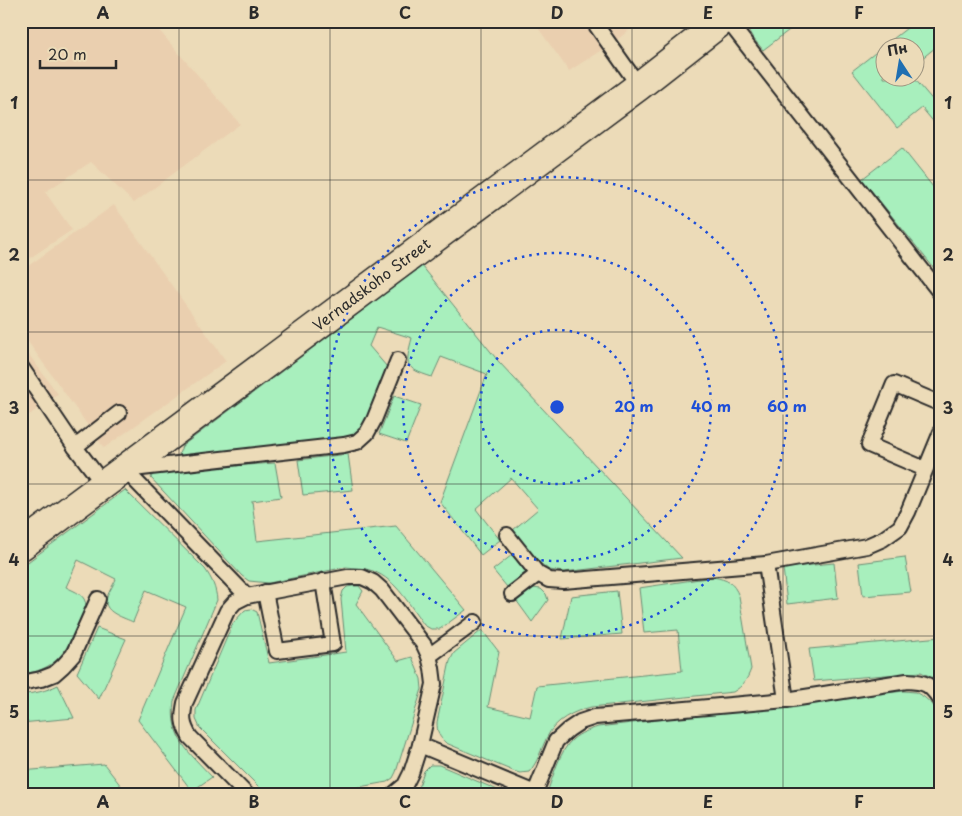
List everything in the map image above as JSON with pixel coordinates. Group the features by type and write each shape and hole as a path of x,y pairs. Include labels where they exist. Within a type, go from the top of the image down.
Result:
{"street":[{"name":"Vernadskoho Street","path":"21,546 639,86 722,21"}],"lane":[{"path":"593,21 639,86"},
{"path":"728,21 941,294"},
{"path":"114,478 357,442 368,433 398,360"},
{"path":"21,367 75,447 114,478 247,596"},
{"path":"925,469 869,445 894,384 941,404"},
{"path":"75,447 119,413"},
{"path":"507,535 538,574 549,580 563,581 766,564 867,546 884,539 900,527 941,432"},
{"path":"766,564 786,700"},
{"path":"512,594 538,574"},
{"path":"247,795 190,737 184,727 182,715 185,703 227,611 235,602 247,596 348,576 362,577 373,582 382,590 424,645 429,656 434,684 420,744 411,773 405,785 393,795"},
{"path":"265,592 277,651 333,644 323,581"},
{"path":"21,683 54,674 64,666 73,654 98,599"},
{"path":"429,656 475,622"},
{"path":"420,744 534,794 556,741 580,722 595,717 786,700 907,682 921,682 932,688 941,700"}],"shaded area":[{"path":"21,21 151,21 240,124 134,203 91,162 45,192 72,230 27,260 21,253"},
{"path":"533,21 640,21 617,40 569,71"},
{"path":"114,205 226,361 104,448 21,332 21,271"},
{"path":"21,344 58,394 21,421"}],"green space":[{"path":"748,21 801,21 763,50 750,33"},
{"path":"916,21 941,21 941,43 924,57 924,38 894,38"},
{"path":"874,54 874,88 922,88 941,110 941,131 922,108 897,128 852,71"},
{"path":"902,148 941,197 941,277 862,179"},
{"path":"422,266 499,362 682,558 564,572 549,570 539,562 513,530 538,509 511,478 476,509 500,540 481,555 440,502 487,374 441,357 432,377 423,374 416,371 409,364 408,354 412,338 377,327 369,346 387,367 369,415 358,431 352,436 186,457 179,454 182,446"},
{"path":"394,396 421,405 406,443 379,434"},
{"path":"348,454 353,490 303,495 298,460"},
{"path":"275,463 281,497 252,501 257,541 396,526 466,610 440,629 431,629 424,625 396,587 382,575 363,569 346,567 269,583 249,581 242,576 151,478 153,473 161,471"},
{"path":"125,490 205,569 212,580 216,592 217,600 174,701 173,714 175,725 182,744 212,777 192,791 138,720 186,607 146,590 133,622 121,617 109,609 106,601 116,579 78,560 66,587 82,596 86,607 70,642 64,652 47,667 21,674 21,567"},
{"path":"512,555 526,572 507,587 493,570"},
{"path":"905,557 911,592 863,596 859,563"},
{"path":"834,563 838,598 787,604 783,568"},
{"path":"713,577 729,582 739,596 751,669 744,682 733,692 591,707 578,711 560,721 550,731 537,760 529,772 520,773 513,771 446,743 440,736 437,722 450,661 454,653 482,630 499,652 488,707 530,717 537,686 682,671 678,630 644,633 639,588"},
{"path":"359,586 363,591 356,604 398,661 412,657 421,679 422,689 396,772 393,778 387,782 315,795 267,795 200,728 196,719 196,710 233,623 245,610 251,609 257,612 269,663 346,652 341,599 343,591 347,587"},
{"path":"533,588 541,589 546,594 548,600 532,622 516,600"},
{"path":"617,591 622,634 562,639 571,596"},
{"path":"97,628 126,639 99,699 77,673"},
{"path":"941,637 941,685 935,679 921,672 814,681 809,649"},
{"path":"58,685 74,718 21,723 21,694 40,692"},
{"path":"904,691 915,692 924,697 941,716 941,795 546,795 560,758 568,744 579,735 598,727"},
{"path":"104,764 128,795 21,795 21,771"},
{"path":"430,765 439,765 500,791 504,795 445,795 439,792 438,795 414,795 424,771"}]}
